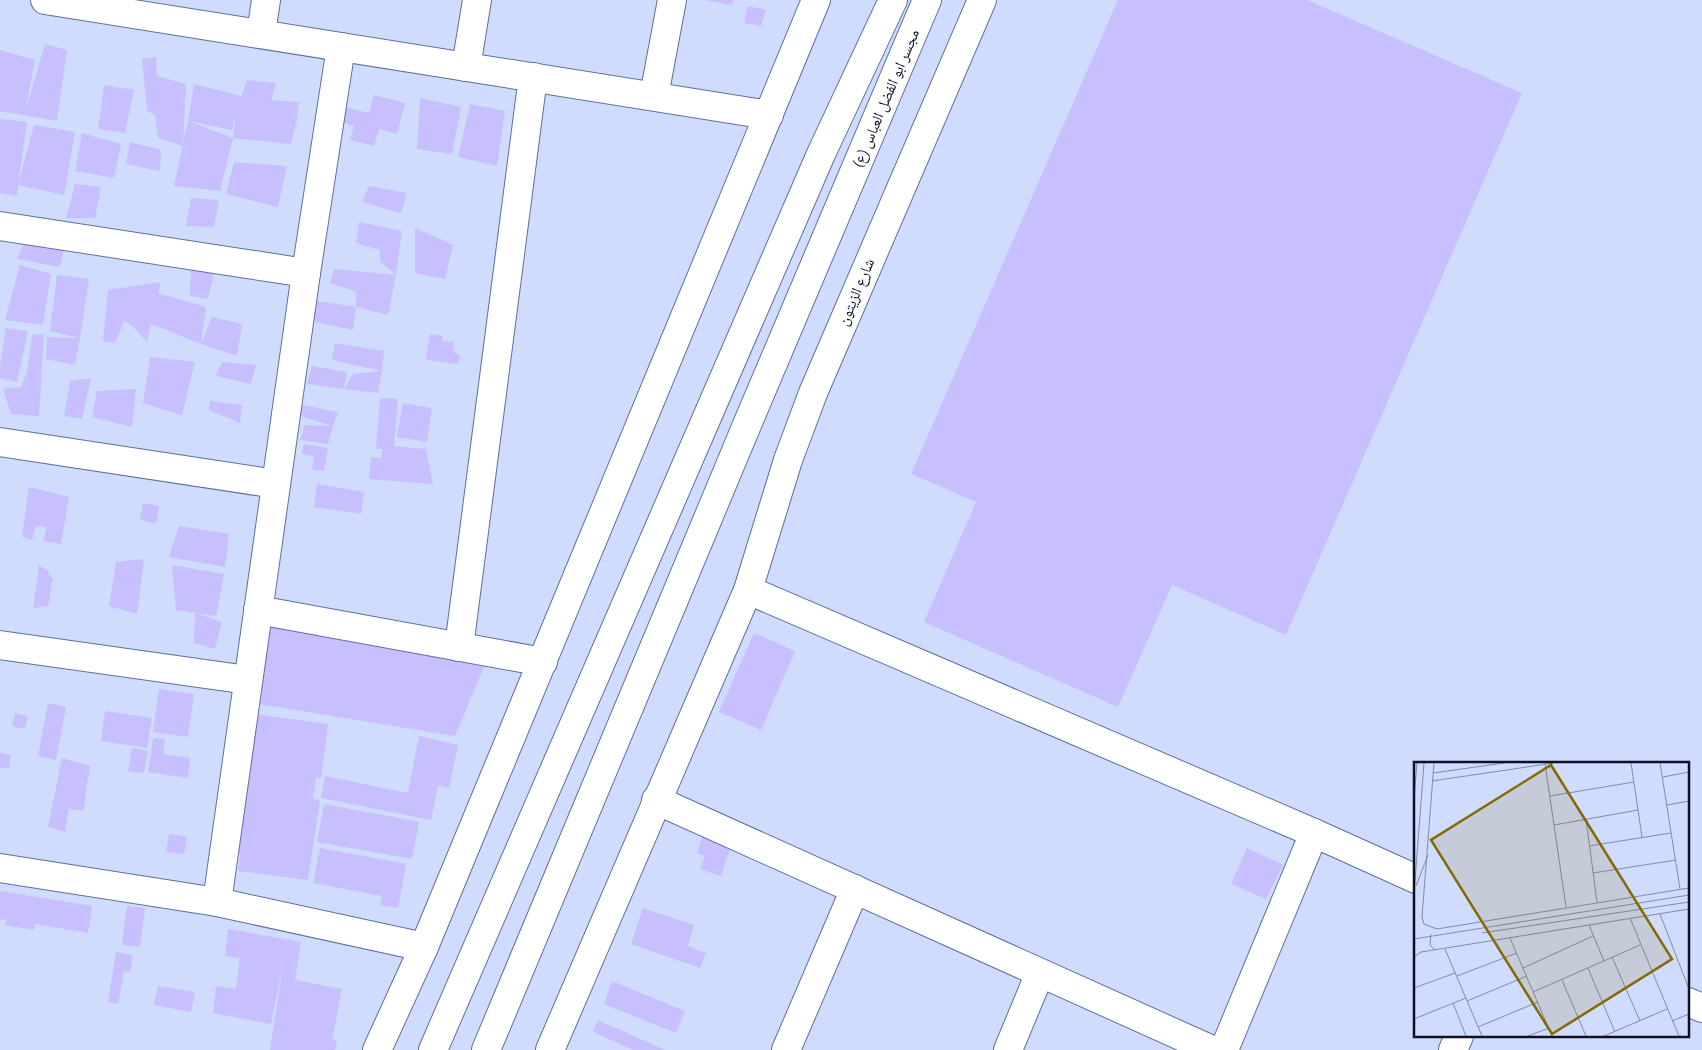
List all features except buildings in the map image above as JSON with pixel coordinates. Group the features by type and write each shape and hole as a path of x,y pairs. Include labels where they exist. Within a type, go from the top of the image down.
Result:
{"street":[{"path":"51,0 769,115"},
{"path":"261,34 266,0"},
{"path":"466,67 477,0"},
{"path":"654,96 672,0"},
{"path":"377,1050 424,947 816,0"},
{"path":"433,1050 640,570 808,187 893,0"},
{"name":"مجسر ابو الفضل العباس (ع)","path":"486,1050 927,0"},
{"name":"شارع الزيتون","path":"550,1050 748,590 788,460 813,393 982,0"},
{"path":"217,902 306,273 342,47"},
{"path":"459,647 533,77"},
{"path":"0,226 306,273"},
{"path":"0,442 276,484"},
{"path":"748,590 1314,833 1414,878"},
{"path":"258,610 542,662"},
{"path":"0,645 248,680"},
{"path":"656,800 1212,1050"},
{"path":"1224,1050 1314,833"},
{"path":"0,868 217,902 424,947"},
{"path":"786,1050 855,889"},
{"path":"1008,1050 1040,973"},
{"path":"1690,1003 1702,1008"},
{"path":"1453,1050 1458,1038"}]}
